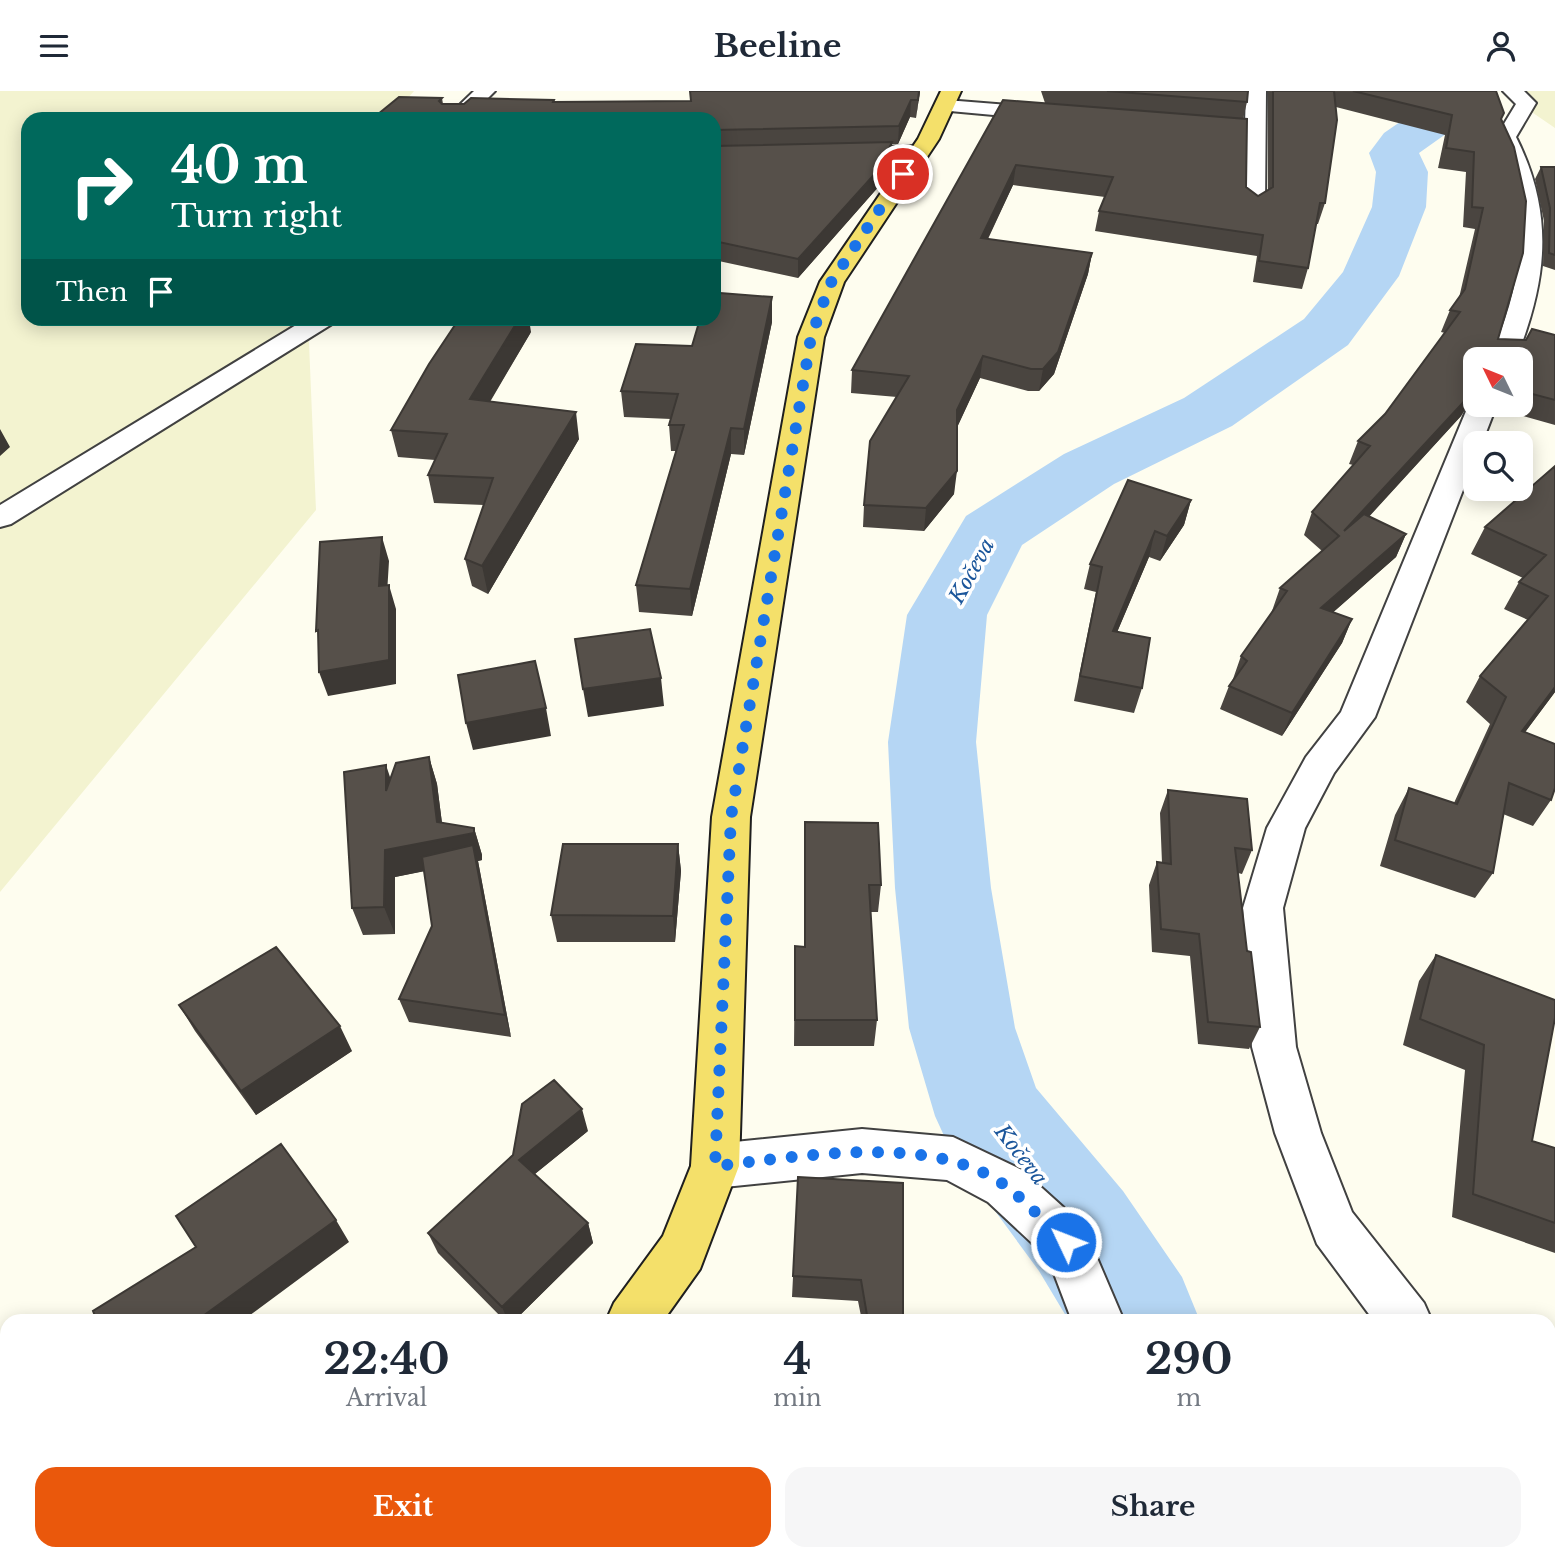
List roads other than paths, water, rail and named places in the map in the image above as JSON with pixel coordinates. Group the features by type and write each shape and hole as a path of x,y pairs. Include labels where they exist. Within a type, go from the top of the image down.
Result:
{"main road":[{"path":"637,1314 682,1252 715,1166 731,817 811,337 830,284 918,152 948,98"}],"street":[{"path":"462,112 485,91"},
{"path":"1254,207 1256,91"},
{"path":"1508,347 1516,330 1534,255 1534,212 1520,161 1506,137 1526,103 1513,91"},
{"path":"948,98 1067,115"},
{"path":"1174,124 1255,131"},
{"path":"823,154 918,152"},
{"path":"0,518 312,326"},
{"path":"1401,1314 1334,1227 1297,1133 1274,1047 1263,908 1286,828 1319,766 1357,716 1478,417"},
{"path":"715,1166 862,1151 953,1160 1005,1186 1066,1242 1095,1314"}],"waterway":[{"name":"Kočeva","path":"1134,1314 1081,1231 990,1116 962,1028 943,888 932,742 947,615 992,532 1089,469 1208,412 1326,332 1370,276 1399,207 1402,172 1394,153 1409,136 1443,114 1457,91"}]}
